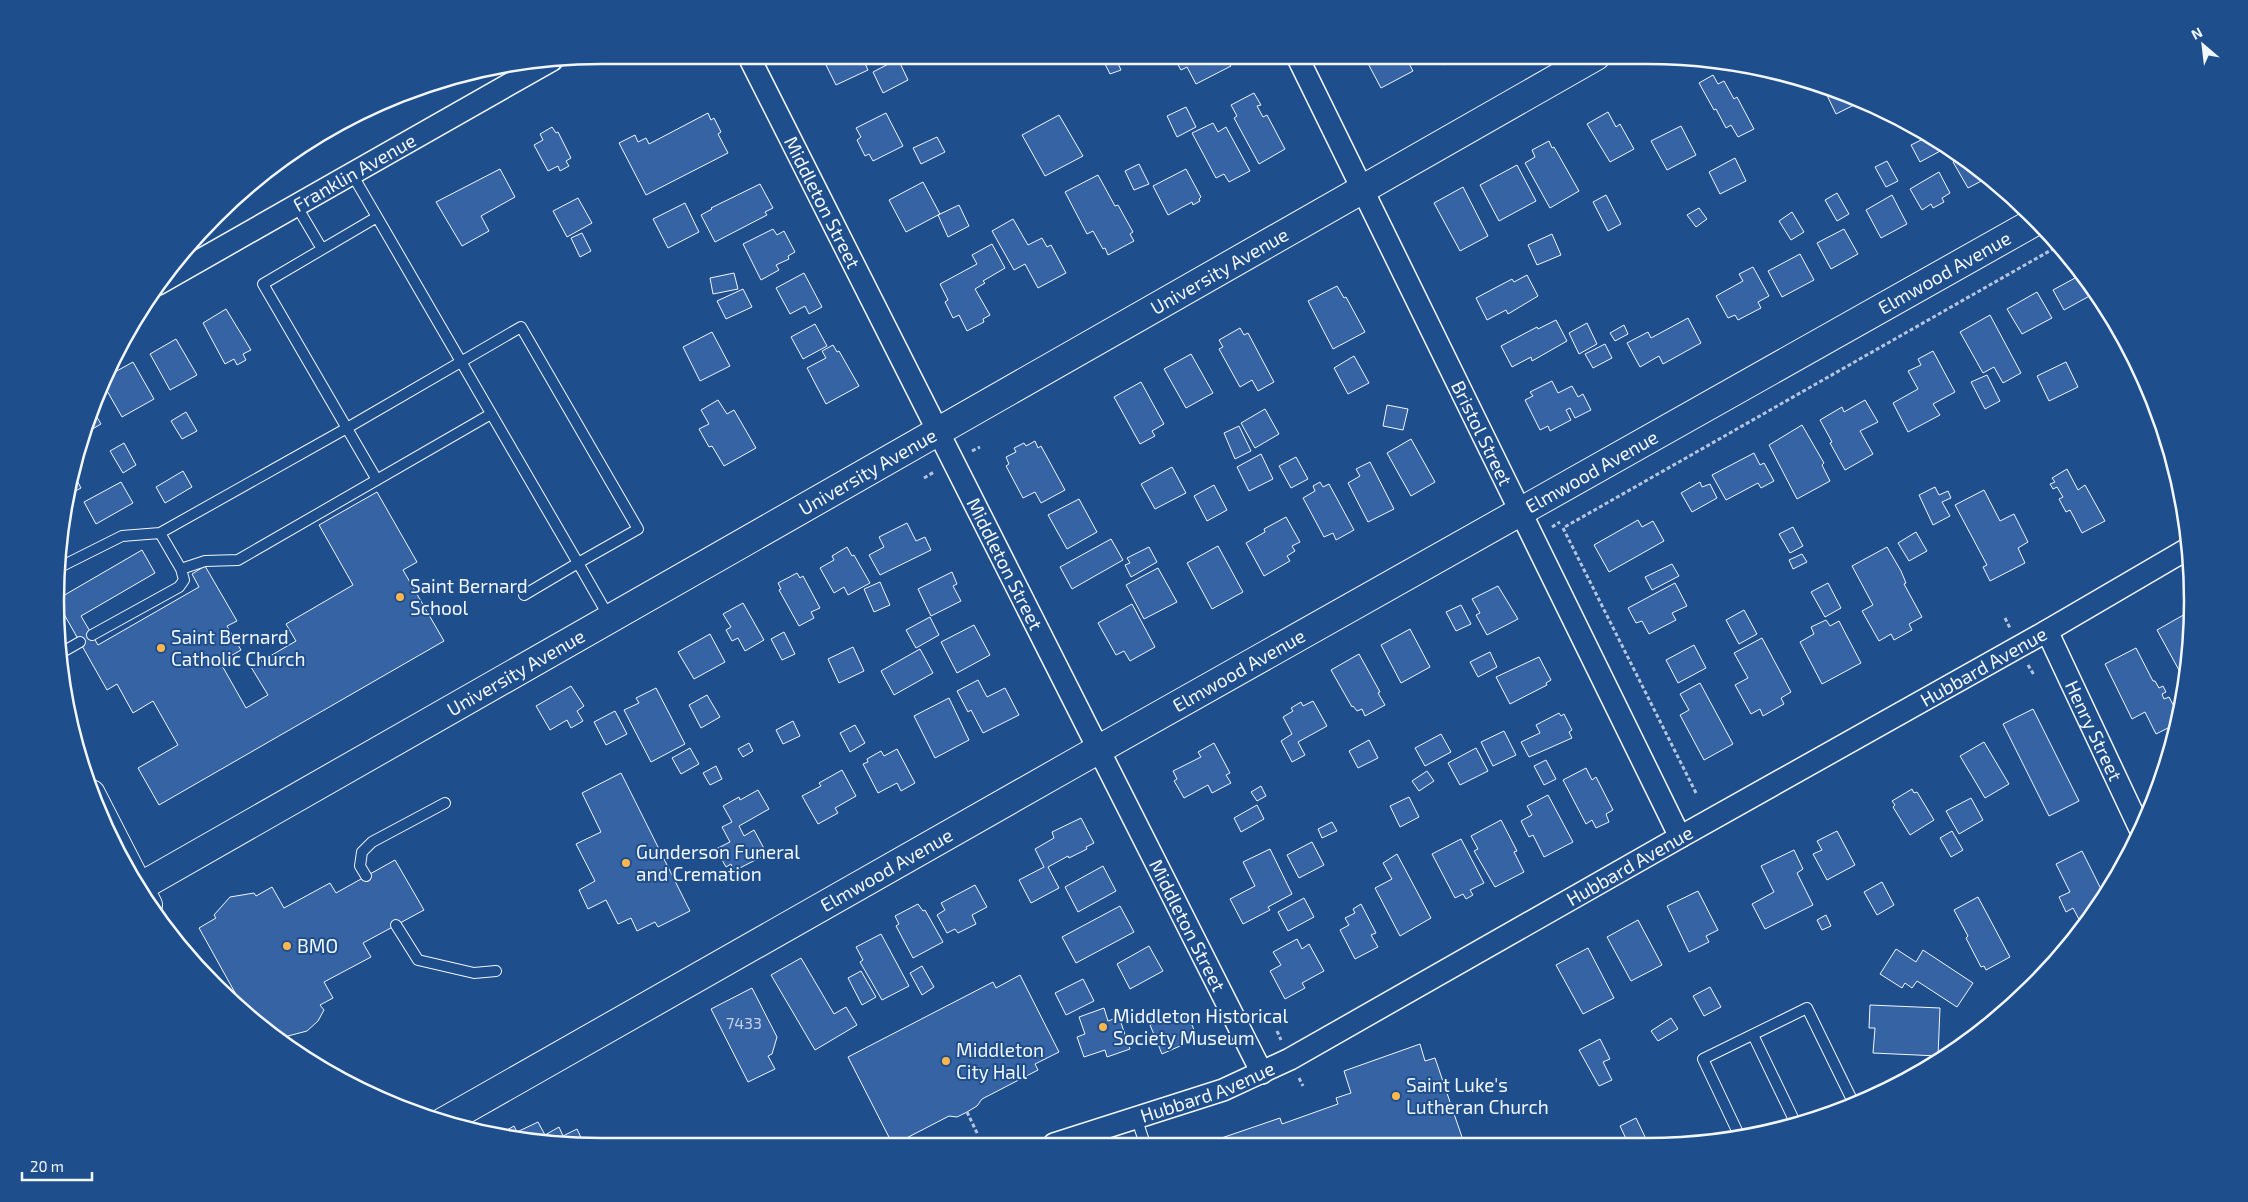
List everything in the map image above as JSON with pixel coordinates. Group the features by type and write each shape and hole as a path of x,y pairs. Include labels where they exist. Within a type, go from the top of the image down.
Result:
{"street":[{"name":"Middleton Street","path":"753,64 1262,1073"},
{"name":"Bristol Street","path":"1301,64 1680,837"},
{"name":"University Avenue","path":"149,890 611,619 1582,64"},
{"name":"Franklin Avenue","path":"189,256 296,205 539,67"},
{"name":"Elmwood Avenue","path":"451,1117 2030,224"},
{"name":"Hubbard Avenue","path":"1072,1138 1223,1090 1262,1073 2048,631 2182,552"},
{"name":"Henry Street","path":"2048,631 2137,821"}],"lane":[{"path":"352,174 611,619"},
{"path":"296,205 322,249"},
{"path":"377,217 263,284 377,480"},
{"path":"65,564 122,536 160,534 520,327 638,529 524,595"},
{"path":"181,569 206,561 238,560 491,414"},
{"path":"92,635 179,587 184,580 181,569 160,534"},
{"path":"66,650 80,642"},
{"path":"366,876 360,866 362,852 372,842 445,803"},
{"path":"396,924 418,960 474,973 496,971"},
{"path":"1737,1131 1703,1059 1807,1008 1851,1098"},
{"path":"1753,1035 1793,1118"},
{"path":"1136,1117 1142,1138"}],"path":[{"path":"1696,793 1563,528 2053,249"},
{"path":"967,1112 978,1134"}],"building":[{"path":"826,64 865,64 868,70 836,85"},
{"path":"888,64 900,64 908,80 883,93 873,72"},
{"path":"1105,64 1118,64 1121,70 1110,74"},
{"path":"1178,64 1230,64 1231,66 1196,84 1187,67 1181,70"},
{"path":"1368,64 1409,64 1413,71 1381,88"},
{"path":"1713,75 1718,84 1724,81 1734,99 1737,97 1754,129 1738,137 1731,125 1726,128 1699,83"},
{"path":"1254,93 1261,105 1257,106 1263,117 1267,115 1285,149 1259,164 1234,118 1237,116 1231,105"},
{"path":"1827,95 1854,105 1836,114"},
{"path":"1186,107 1196,127 1177,137 1167,116"},
{"path":"1608,112 1616,127 1620,124 1634,149 1610,162 1587,124"},
{"path":"708,113 711,120 714,118 721,132 718,134 728,153 646,195 619,143 635,135 638,142 646,138 649,144"},
{"path":"886,113 903,146 873,161 869,154 865,156 857,140 861,137 856,128"},
{"path":"1059,115 1083,156 1045,176 1022,135"},
{"path":"1213,123 1218,132 1226,127 1250,171 1229,182 1224,174 1216,178 1192,133"},
{"path":"1681,126 1696,155 1667,170 1651,141"},
{"path":"552,127 556,133 558,132 571,158 566,161 569,166 560,171 558,166 548,171 534,145 543,140 540,134"},
{"path":"937,137 945,152 921,164 913,148"},
{"path":"1922,140 1940,151 1920,162 1911,145"},
{"path":"1549,141 1579,191 1550,208 1525,163 1535,157 1532,150"},
{"path":"1735,158 1746,181 1720,194 1709,172"},
{"path":"1887,161 1898,181 1886,187 1875,167"},
{"path":"1955,161 1981,181 1968,188 1953,162"},
{"path":"1139,164 1149,184 1134,190 1125,171"},
{"path":"1517,165 1536,201 1499,221 1480,185"},
{"path":"500,169 515,197 481,216 489,231 462,246 436,202"},
{"path":"1186,169 1201,197 1200,201 1193,205 1192,202 1168,215 1153,186"},
{"path":"1939,172 1950,193 1942,198 1944,202 1933,208 1931,204 1922,210 1910,189"},
{"path":"1098,175 1115,206 1118,205 1133,232 1130,234 1134,241 1108,255 1093,231 1087,234 1065,192"},
{"path":"923,182 940,214 906,232 889,200"},
{"path":"760,184 773,208 765,212 767,215 715,242 701,215 711,208"},
{"path":"1463,187 1488,236 1460,251 1434,203"},
{"path":"1837,193 1849,214 1837,221 1825,200"},
{"path":"1606,195 1621,224 1608,231 1593,202"},
{"path":"1892,195 1907,224 1881,238 1866,210"},
{"path":"578,198 592,223 567,237 553,211"},
{"path":"685,203 699,232 668,248 653,219"},
{"path":"959,205 969,226 948,237 938,215"},
{"path":"1699,208 1707,219 1696,227 1687,215"},
{"path":"1792,212 1804,232 1791,240 1779,221"},
{"path":"1013,219 1028,245 1042,238 1047,247 1051,245 1066,273 1038,288 1025,264 1014,270 992,231"},
{"path":"773,229 777,235 784,231 795,252 788,256 789,259 776,265 779,270 761,280 743,244"},
{"path":"1844,229 1858,254 1831,269 1817,243"},
{"path":"582,233 591,251 580,257 571,238"},
{"path":"1552,234 1561,255 1537,265 1528,245"},
{"path":"992,244 1005,268 983,281 985,283 975,289 990,315 983,319 984,322 967,331 959,315 953,318 945,302 948,300 940,284 977,264 972,255"},
{"path":"1800,254 1814,280 1782,297 1768,271"},
{"path":"1753,267 1769,296 1758,302 1761,308 1738,320 1735,315 1728,318 1716,296 1743,281 1739,274"},
{"path":"734,273 738,289 713,294 710,278"},
{"path":"804,273 822,307 809,314 805,306 790,314 776,288"},
{"path":"2073,274 2089,296 2064,310 2053,290 2075,278"},
{"path":"1527,275 1538,296 1508,314 1506,310 1487,320 1476,298 1512,279 1514,282"},
{"path":"1337,286 1344,298 1346,297 1365,332 1333,349 1308,301"},
{"path":"743,289 752,307 726,319 717,301"},
{"path":"2037,292 2052,318 2022,334 2007,309"},
{"path":"226,309 251,350 243,354 246,360 237,365 234,359 225,364 203,323"},
{"path":"1990,315 2021,373 2003,383 1994,367 1983,373 1960,332"},
{"path":"1688,318 1701,343 1663,364 1659,356 1640,367 1627,343 1648,332 1651,338"},
{"path":"1556,320 1567,341 1532,361 1531,357 1512,367 1501,346 1537,327 1538,329"},
{"path":"1587,323 1597,344 1579,354 1569,333"},
{"path":"815,324 827,346 803,359 791,337"},
{"path":"1624,325 1628,334 1615,341 1610,333"},
{"path":"1240,328 1244,335 1248,333 1274,382 1258,391 1252,380 1240,387 1219,349 1223,347 1219,340"},
{"path":"712,332 730,366 700,381 683,347"},
{"path":"176,339 197,375 170,390 150,354"},
{"path":"1605,344 1612,358 1593,368 1585,354"},
{"path":"833,345 837,352 839,351 859,386 826,404 807,368 826,358 822,351"},
{"path":"1933,351 1955,392 1933,404 1940,415 1908,432 1893,403 1918,389 1908,371 1921,365 1918,359"},
{"path":"1191,354 1213,393 1186,408 1164,369"},
{"path":"1354,356 1369,383 1348,394 1334,368"},
{"path":"133,362 154,399 122,417 107,391 115,372"},
{"path":"2066,362 2078,387 2049,401 2037,376"},
{"path":"1987,375 2000,401 1985,409 1971,382"},
{"path":"1552,381 1558,393 1572,386 1578,397 1583,394 1591,410 1575,418 1570,408 1566,410 1571,420 1550,431 1548,426 1540,430 1525,400 1533,396 1530,392"},
{"path":"1141,382 1164,424 1152,431 1155,436 1140,444 1114,397"},
{"path":"718,400 727,414 734,410 756,448 724,466 712,446 709,447 699,429 709,424 701,410"},
{"path":"1865,400 1878,422 1860,431 1873,454 1845,470 1820,420 1842,407 1844,412"},
{"path":"1387,405 1408,409 1403,430 1383,426"},
{"path":"1265,409 1279,434 1255,448 1241,423"},
{"path":"186,412 197,431 182,439 171,421"},
{"path":"97,416 101,424 92,429"},
{"path":"1802,425 1824,463 1822,465 1830,481 1797,499 1769,445"},
{"path":"1239,426 1251,451 1235,459 1224,433"},
{"path":"1411,439 1435,482 1411,496 1387,453"},
{"path":"1035,441 1038,448 1041,446 1065,490 1041,503 1035,492 1023,498 1006,466 1009,464 1006,457 1016,452 1014,448 1024,443 1026,446"},
{"path":"124,443 136,465 123,473 110,451"},
{"path":"1754,453 1760,465 1764,463 1774,481 1761,488 1758,483 1726,500 1712,475"},
{"path":"1261,454 1273,479 1249,491 1237,467"},
{"path":"1296,457 1308,479 1291,488 1279,466"},
{"path":"1370,462 1394,509 1368,522 1348,483 1360,476 1356,469"},
{"path":"1172,467 1186,493 1155,509 1141,484"},
{"path":"2067,469 2078,490 2085,485 2105,521 2082,533 2070,510 2066,512 2059,499 2063,497 2057,487 2053,489 2050,484 2055,482 2052,478"},
{"path":"183,471 192,487 165,503 156,487"},
{"path":"77,481 81,488 75,491"},
{"path":"121,482 133,503 96,524 84,502"},
{"path":"1320,482 1323,487 1329,484 1354,530 1336,540 1333,533 1324,537 1303,498 1315,491 1313,486"},
{"path":"1700,482 1702,487 1710,484 1717,498 1692,512 1681,493"},
{"path":"1214,485 1227,510 1207,521 1194,496"},
{"path":"1935,487 1939,495 1948,491 1951,498 1942,502 1950,516 1933,525 1919,495"},
{"path":"1984,490 2000,521 2014,514 2028,542 2018,548 2025,563 1990,581 1983,567 1987,565 1955,505"},
{"name":"Saint Bernard Catholic Church","path":"377,492 417,562 403,570 444,641 159,805 138,768 178,745 153,701 133,713 117,684 107,690 64,615 64,595 142,550 155,573 81,616 98,645 199,587 192,574 205,566 237,621 227,626 241,650 220,662 246,708 268,695 251,667 296,641 286,624 353,585 319,525"},
{"path":"1079,499 1097,532 1067,549 1048,515"},
{"path":"1286,517 1300,542 1292,546 1295,551 1287,556 1290,561 1264,576 1246,543 1265,532 1264,529"},
{"path":"1638,520 1642,527 1653,521 1664,541 1609,572 1594,545"},
{"path":"907,523 916,541 925,537 931,550 880,575 869,555 884,547 879,537"},
{"path":"1793,527 1803,546 1790,553 1779,534"},
{"path":"1916,532 1927,551 1909,561 1898,543"},
{"path":"1111,539 1123,560 1072,589 1060,567"},
{"path":"1218,546 1243,592 1212,609 1187,563"},
{"path":"847,547 852,556 854,555 870,583 848,595 844,587 834,593 820,568 834,560 832,556"},
{"path":"1149,547 1157,562 1131,577 1125,565 1130,563 1127,558"},
{"path":"1887,547 1901,571 1906,583 1904,584 1922,617 1909,624 1912,630 1894,640 1891,634 1879,641 1862,611 1873,605 1852,566"},
{"path":"1802,554 1807,562 1793,569 1789,560"},
{"path":"1672,564 1679,576 1652,590 1645,577"},
{"path":"1158,568 1177,602 1144,619 1126,585"},
{"path":"952,572 957,584 953,586 961,601 931,616 918,589"},
{"path":"797,573 800,578 803,576 820,608 811,612 814,618 799,626 779,590 781,589 778,583"},
{"path":"880,582 890,605 874,612 864,589"},
{"path":"1675,583 1687,606 1672,613 1676,620 1649,634 1642,621 1636,623 1628,608"},
{"path":"1828,583 1841,608 1825,617 1811,592"},
{"path":"1498,586 1518,619 1487,635 1476,615 1480,613 1472,599"},
{"path":"743,603 764,640 745,651 738,638 732,641 726,630 731,627 723,614"},
{"path":"1132,604 1155,647 1130,661 1124,651 1116,655 1098,623"},
{"path":"1461,605 1471,624 1456,631 1446,612"},
{"path":"1744,610 1757,634 1739,644 1726,620"},
{"path":"2184,615 2180,672 2157,630"},
{"path":"930,617 939,635 916,648 906,630"},
{"path":"1826,620 1830,626 1839,621 1861,663 1822,684 1800,642 1814,634 1811,627"},
{"path":"974,625 990,655 957,673 941,642"},
{"path":"1410,629 1430,667 1401,683 1381,645"},
{"path":"784,632 795,654 782,660 771,639"},
{"path":"710,634 725,662 694,679 678,652"},
{"path":"1762,638 1791,692 1781,698 1784,704 1763,716 1760,709 1751,714 1735,685 1748,678 1734,653"},
{"path":"1694,645 1706,668 1678,683 1666,660"},
{"path":"853,647 864,671 839,683 828,659"},
{"path":"2136,648 2153,681 2155,681 2159,688 2163,686 2166,692 2162,694 2164,699 2169,697 2174,706 2169,728 2156,734 2145,712 2132,719 2105,664"},
{"path":"920,649 933,673 894,695 881,671"},
{"path":"1490,652 1497,667 1478,677 1470,662"},
{"path":"1359,654 1385,705 1365,716 1362,709 1357,711 1352,707 1331,670"},
{"path":"1539,657 1551,680 1546,683 1547,685 1510,704 1496,677"},
{"path":"978,680 987,697 1005,688 1019,715 983,733 971,710 968,712 957,691"},
{"path":"1700,683 1733,744 1704,760 1680,715 1689,710 1680,694"},
{"path":"571,686 584,706 577,711 583,721 571,728 567,720 550,730 536,706"},
{"path":"656,688 685,744 651,762 624,710 639,703 636,698"},
{"path":"707,695 720,717 701,728 689,705"},
{"path":"949,698 969,740 935,758 914,716"},
{"path":"1313,701 1327,726 1298,742 1305,755 1292,762 1281,741 1292,734 1283,717 1293,711 1291,708 1301,702 1303,706"},
{"path":"2033,709 2079,801 2049,816 2003,724"},
{"path":"615,711 627,734 606,745 594,722"},
{"path":"1559,713 1561,716 1564,714 1572,730 1569,732 1572,738 1529,757 1521,742 1540,733 1536,725"},
{"path":"793,721 800,736 783,744 776,730"},
{"path":"855,725 865,743 850,752 840,733"},
{"path":"1504,731 1516,755 1493,766 1481,742"},
{"path":"1441,734 1451,752 1425,766 1415,748"},
{"path":"1369,740 1378,758 1358,768 1349,751"},
{"path":"1984,742 2009,784 1985,798 1960,756"},
{"path":"749,743 753,751 743,757 738,749"},
{"path":"1214,743 1230,773 1226,775 1231,783 1212,793 1208,785 1184,798 1174,781 1177,779 1173,771 1201,757 1198,752"},
{"path":"690,748 699,764 681,774 672,758"},
{"path":"1476,748 1488,771 1460,785 1448,763"},
{"path":"897,749 915,783 901,791 897,783 878,793 863,764 868,762 867,759 881,751 884,756"},
{"path":"1546,760 1556,779 1544,785 1534,766"},
{"path":"716,766 722,779 710,785 703,773"},
{"path":"1586,768 1592,780 1596,777 1613,810 1606,814 1609,822 1596,828 1592,820 1586,824 1563,780"},
{"path":"842,770 856,796 835,808 838,813 818,824 802,796 821,786 819,783"},
{"path":"1427,771 1434,781 1419,791 1412,781"},
{"name":"Gunderson Funeral and Cremation","path":"621,773 690,911 658,927 655,922 637,931 631,918 618,924 606,900 588,909 579,890 595,881 576,844 601,832 582,793"},
{"path":"1261,786 1266,796 1257,801 1251,792"},
{"path":"1912,789 1914,793 1917,792 1934,820 1910,835 1893,807 1895,805 1892,801"},
{"path":"758,790 769,809 739,826 744,836 754,830 767,854 734,871 731,864 726,867 716,849 730,842 722,827 732,822 723,806 739,797 740,800"},
{"path":"1548,795 1573,842 1544,857 1533,835 1529,837 1521,821 1532,815 1527,806"},
{"path":"1409,797 1419,817 1400,827 1390,806"},
{"path":"1971,798 1983,820 1959,834 1946,811"},
{"path":"1257,805 1264,819 1241,832 1234,818"},
{"path":"1081,818 1094,843 1086,847 1087,849 1069,858 1068,856 1048,867 1059,888 1031,903 1019,880 1044,867 1035,849 1054,838 1052,832"},
{"path":"1501,820 1517,851 1514,852 1524,872 1495,887 1474,851 1478,849 1471,836"},
{"path":"1332,822 1337,831 1322,838 1318,829"},
{"path":"1837,831 1855,865 1827,880 1813,854 1822,850 1817,841"},
{"path":"1952,831 1963,850 1951,857 1940,838"},
{"path":"1461,839 1484,883 1470,890 1473,895 1466,899 1463,894 1455,898 1432,854"},
{"path":"1312,842 1324,865 1299,878 1287,855"},
{"path":"1270,849 1292,894 1268,907 1270,910 1243,924 1230,899 1255,886 1243,862"},
{"path":"1794,850 1803,869 1797,873 1813,905 1765,929 1752,904 1774,892 1761,866"},
{"path":"2082,851 2101,888 2079,920 2073,908 2066,912 2059,897 2070,892 2056,864"},
{"path":"1397,854 1431,918 1400,936 1375,888 1392,879 1383,863"},
{"name":"BMO","path":"395,860 424,910 363,943 371,957 324,982 333,998 320,1005 324,1010 318,1021 307,1031 287,1036 236,995 199,928 216,918 214,915 230,897 254,893 256,896 272,887 284,908 330,883 336,893"},
{"path":"1103,866 1116,891 1078,912 1065,887"},
{"path":"1882,882 1894,905 1877,915 1864,892"},
{"path":"975,885 987,907 972,915 976,924 958,933 955,929 947,933 937,915 945,910 941,903"},
{"path":"1698,891 1718,930 1706,936 1709,942 1689,952 1667,906"},
{"path":"1978,897 2010,957 1986,970 1984,966 1981,967 1966,938 1968,936 1954,910"},
{"path":"1304,898 1314,917 1288,931 1278,912"},
{"path":"918,904 923,911 925,910 943,942 913,958 896,926 899,924 895,916"},
{"path":"1361,904 1376,933 1371,935 1378,947 1355,959 1340,930 1349,925 1345,918 1355,913 1353,909"},
{"path":"1120,906 1134,932 1076,963 1062,937"},
{"path":"1826,915 1831,926 1822,930 1817,920"},
{"path":"1638,920 1662,965 1631,981 1607,937"},
{"path":"881,934 909,986 882,1000 860,962 863,960 856,947"},
{"path":"1297,939 1302,949 1309,944 1324,971 1302,983 1305,988 1285,999 1270,971 1281,965 1273,952"},
{"path":"1149,946 1163,971 1130,989 1117,964"},
{"path":"1588,948 1614,998 1583,1014 1556,965"},
{"path":"1896,949 1916,962 1923,950 1973,983 1957,1007 1917,981 1912,988 1905,983 1902,988 1880,974"},
{"path":"801,958 834,1014 846,1007 857,1025 815,1050 771,975"},
{"path":"922,966 934,987 922,995 910,973"},
{"path":"861,971 876,997 862,1005 848,978"},
{"name":"Middleton City Hall","path":"1020,975 1059,1052 1035,1064 1038,1070 982,1099 977,1106 967,1112 957,1117 949,1116 907,1138 889,1138 848,1057 993,982 996,988"},
{"path":"1083,979 1094,1001 1066,1015 1055,993"},
{"path":"1710,987 1721,1007 1704,1016 1693,996"},
{"path":"752,988 777,1037 772,1054 768,1056 775,1069 748,1082 711,1009"},
{"path":"1870,1005 1940,1008 1938,1052 1933,1056 1873,1053 1875,1028 1869,1028"},
{"name":"Middleton Historical Society Museum","path":"1104,1008 1108,1021 1119,1017 1130,1049 1107,1057 1105,1050 1084,1057 1077,1037 1085,1034 1079,1017"},
{"path":"1177,1013 1180,1019 1188,1016 1195,1032 1187,1036 1189,1042 1162,1054 1150,1025"},
{"path":"1671,1018 1678,1029 1658,1041 1651,1031"},
{"path":"1600,1039 1610,1059 1603,1062 1612,1080 1599,1086 1579,1050"},
{"name":"Saint Luke's Lutheran Church","path":"1420,1044 1425,1061 1435,1058 1462,1138 1222,1138 1280,1118 1282,1124 1338,1104 1336,1098 1351,1093 1344,1071"},
{"path":"1636,1118 1646,1138 1626,1138 1620,1126"},
{"path":"538,1122 545,1135 559,1127 563,1136 577,1129 581,1137 566,1137 531,1134 518,1132"},
{"path":"514,1126 517,1132 507,1130"}],"place":[{"name":"Saint Bernard School","path":"400,597"},
{"name":"Saint Bernard Catholic Church","path":"161,648"},
{"name":"Gunderson Funeral and Cremation","path":"626,863"},
{"name":"BMO","path":"287,946"},
{"name":"Middleton Historical Society Museum","path":"1103,1027"},
{"name":"Middleton City Hall","path":"946,1061"},
{"name":"Saint Luke's Lutheran Church","path":"1396,1096"}]}
